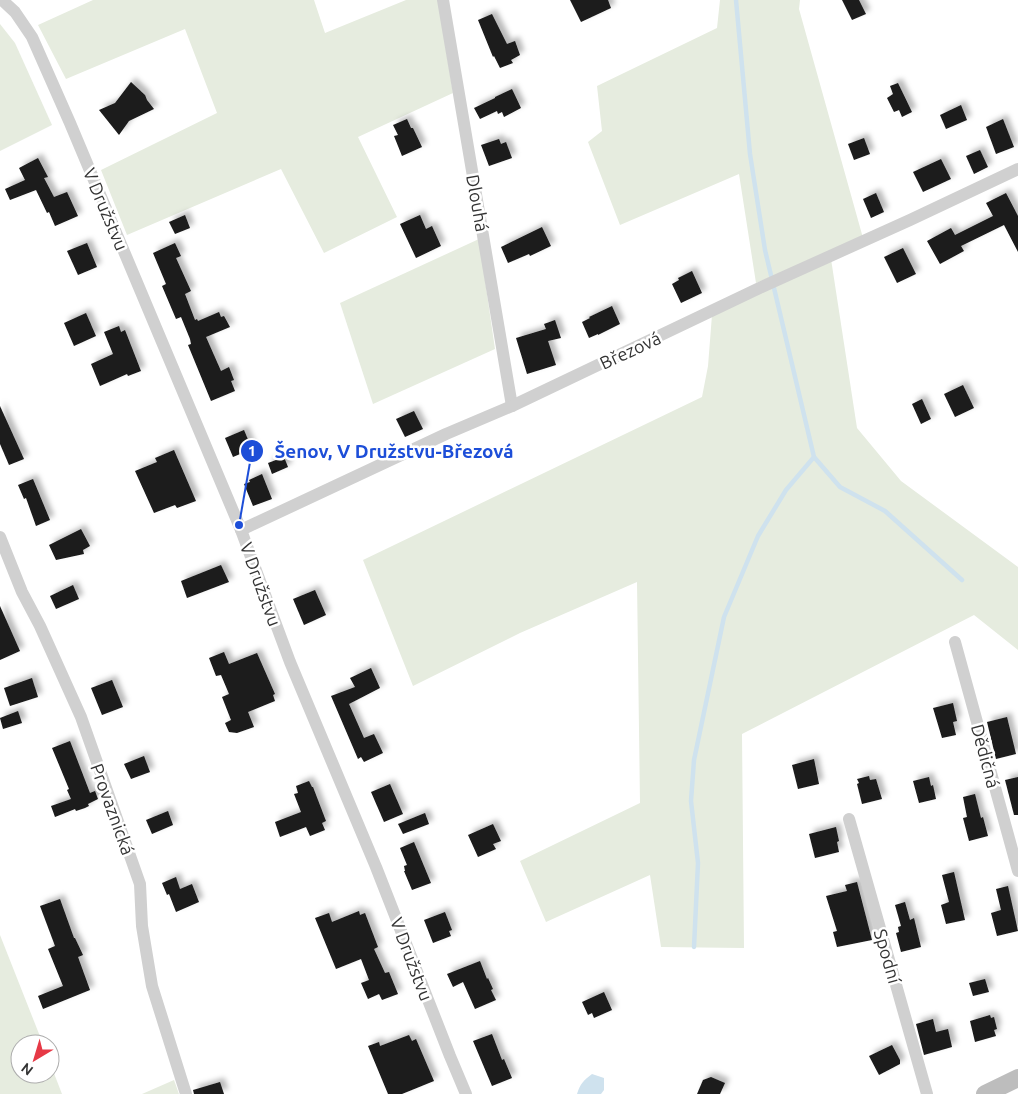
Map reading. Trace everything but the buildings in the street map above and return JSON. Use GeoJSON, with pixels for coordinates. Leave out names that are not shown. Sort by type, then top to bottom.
{"type":"FeatureCollection","features":[{"type":"Feature","properties":{"kind":"main road"},"geometry":{"type":"LineString","coordinates":[[985,1094],[1018,1078]]}},
{"type":"Feature","properties":{"kind":"street","name":"V Družstvu"},"geometry":{"type":"LineString","coordinates":[[2,0],[15,12],[32,37],[70,123],[241,530],[290,662],[376,867],[466,1094]]}},
{"type":"Feature","properties":{"kind":"street","name":"Dlouhá"},"geometry":{"type":"LineString","coordinates":[[443,0],[512,406]]}},
{"type":"Feature","properties":{"kind":"street","name":"Březová"},"geometry":{"type":"LineString","coordinates":[[241,530],[446,434],[512,406],[766,284],[1017,172]]}},
{"type":"Feature","properties":{"kind":"street","name":"Provaznická"},"geometry":{"type":"LineString","coordinates":[[0,537],[22,592],[40,626],[81,717],[140,884],[142,926],[152,986],[186,1094]]}},
{"type":"Feature","properties":{"kind":"street","name":"Dědičná"},"geometry":{"type":"LineString","coordinates":[[955,642],[1018,871]]}},
{"type":"Feature","properties":{"kind":"street","name":"Spodní"},"geometry":{"type":"LineString","coordinates":[[849,818],[927,1094]]}},
{"type":"Feature","properties":{"kind":"shaded area"},"geometry":{"type":"Polygon","coordinates":[[[93,0],[314,0],[325,33],[406,0],[438,0],[453,93],[358,137],[397,217],[324,253],[281,169],[127,235],[101,170],[217,113],[185,29],[66,79],[38,25],[93,0]]]}},
{"type":"Feature","properties":{"kind":"shaded area"},"geometry":{"type":"Polygon","coordinates":[[[720,0],[800,0],[799,9],[863,238],[756,283],[739,174],[620,225],[588,142],[602,131],[597,86],[717,28],[720,0]]]}},
{"type":"Feature","properties":{"kind":"shaded area"},"geometry":{"type":"Polygon","coordinates":[[[0,24],[15,43],[52,125],[0,151],[0,24]]]}},
{"type":"Feature","properties":{"kind":"shaded area"},"geometry":{"type":"Polygon","coordinates":[[[479,239],[495,349],[373,404],[340,303],[479,239]]]}},
{"type":"Feature","properties":{"kind":"shaded area"},"geometry":{"type":"Polygon","coordinates":[[[831,259],[857,428],[901,481],[1018,567],[1018,650],[974,615],[742,734],[744,948],[661,947],[650,875],[546,922],[520,861],[640,803],[637,582],[520,633],[413,686],[363,560],[702,397],[708,366],[712,315],[831,259]]]}},
{"type":"Feature","properties":{"kind":"shaded area"},"geometry":{"type":"Polygon","coordinates":[[[0,935],[39,1034],[10,1034],[10,1084],[58,1084],[62,1094],[0,1094],[0,935]]]}},
{"type":"Feature","properties":{"kind":"shaded area"},"geometry":{"type":"Polygon","coordinates":[[[174,1080],[179,1094],[142,1094],[174,1080]]]}},
{"type":"Feature","properties":{"kind":"water"},"geometry":{"type":"Polygon","coordinates":[[[592,1074],[604,1078],[604,1090],[601,1094],[577,1094],[583,1082],[592,1074]]]}},
{"type":"Feature","properties":{"kind":"waterway"},"geometry":{"type":"LineString","coordinates":[[694,947],[698,863],[691,801],[694,760],[724,617],[758,536],[786,490],[814,457],[765,250],[750,154],[736,0]]}},
{"type":"Feature","properties":{"kind":"waterway"},"geometry":{"type":"LineString","coordinates":[[814,457],[840,487],[885,511],[962,580]]}},
{"type":"Feature","properties":{"kind":"place","name":"Šenov, V Družstvu-Březová"},"geometry":{"type":"Point","coordinates":[239,525]}}]}
